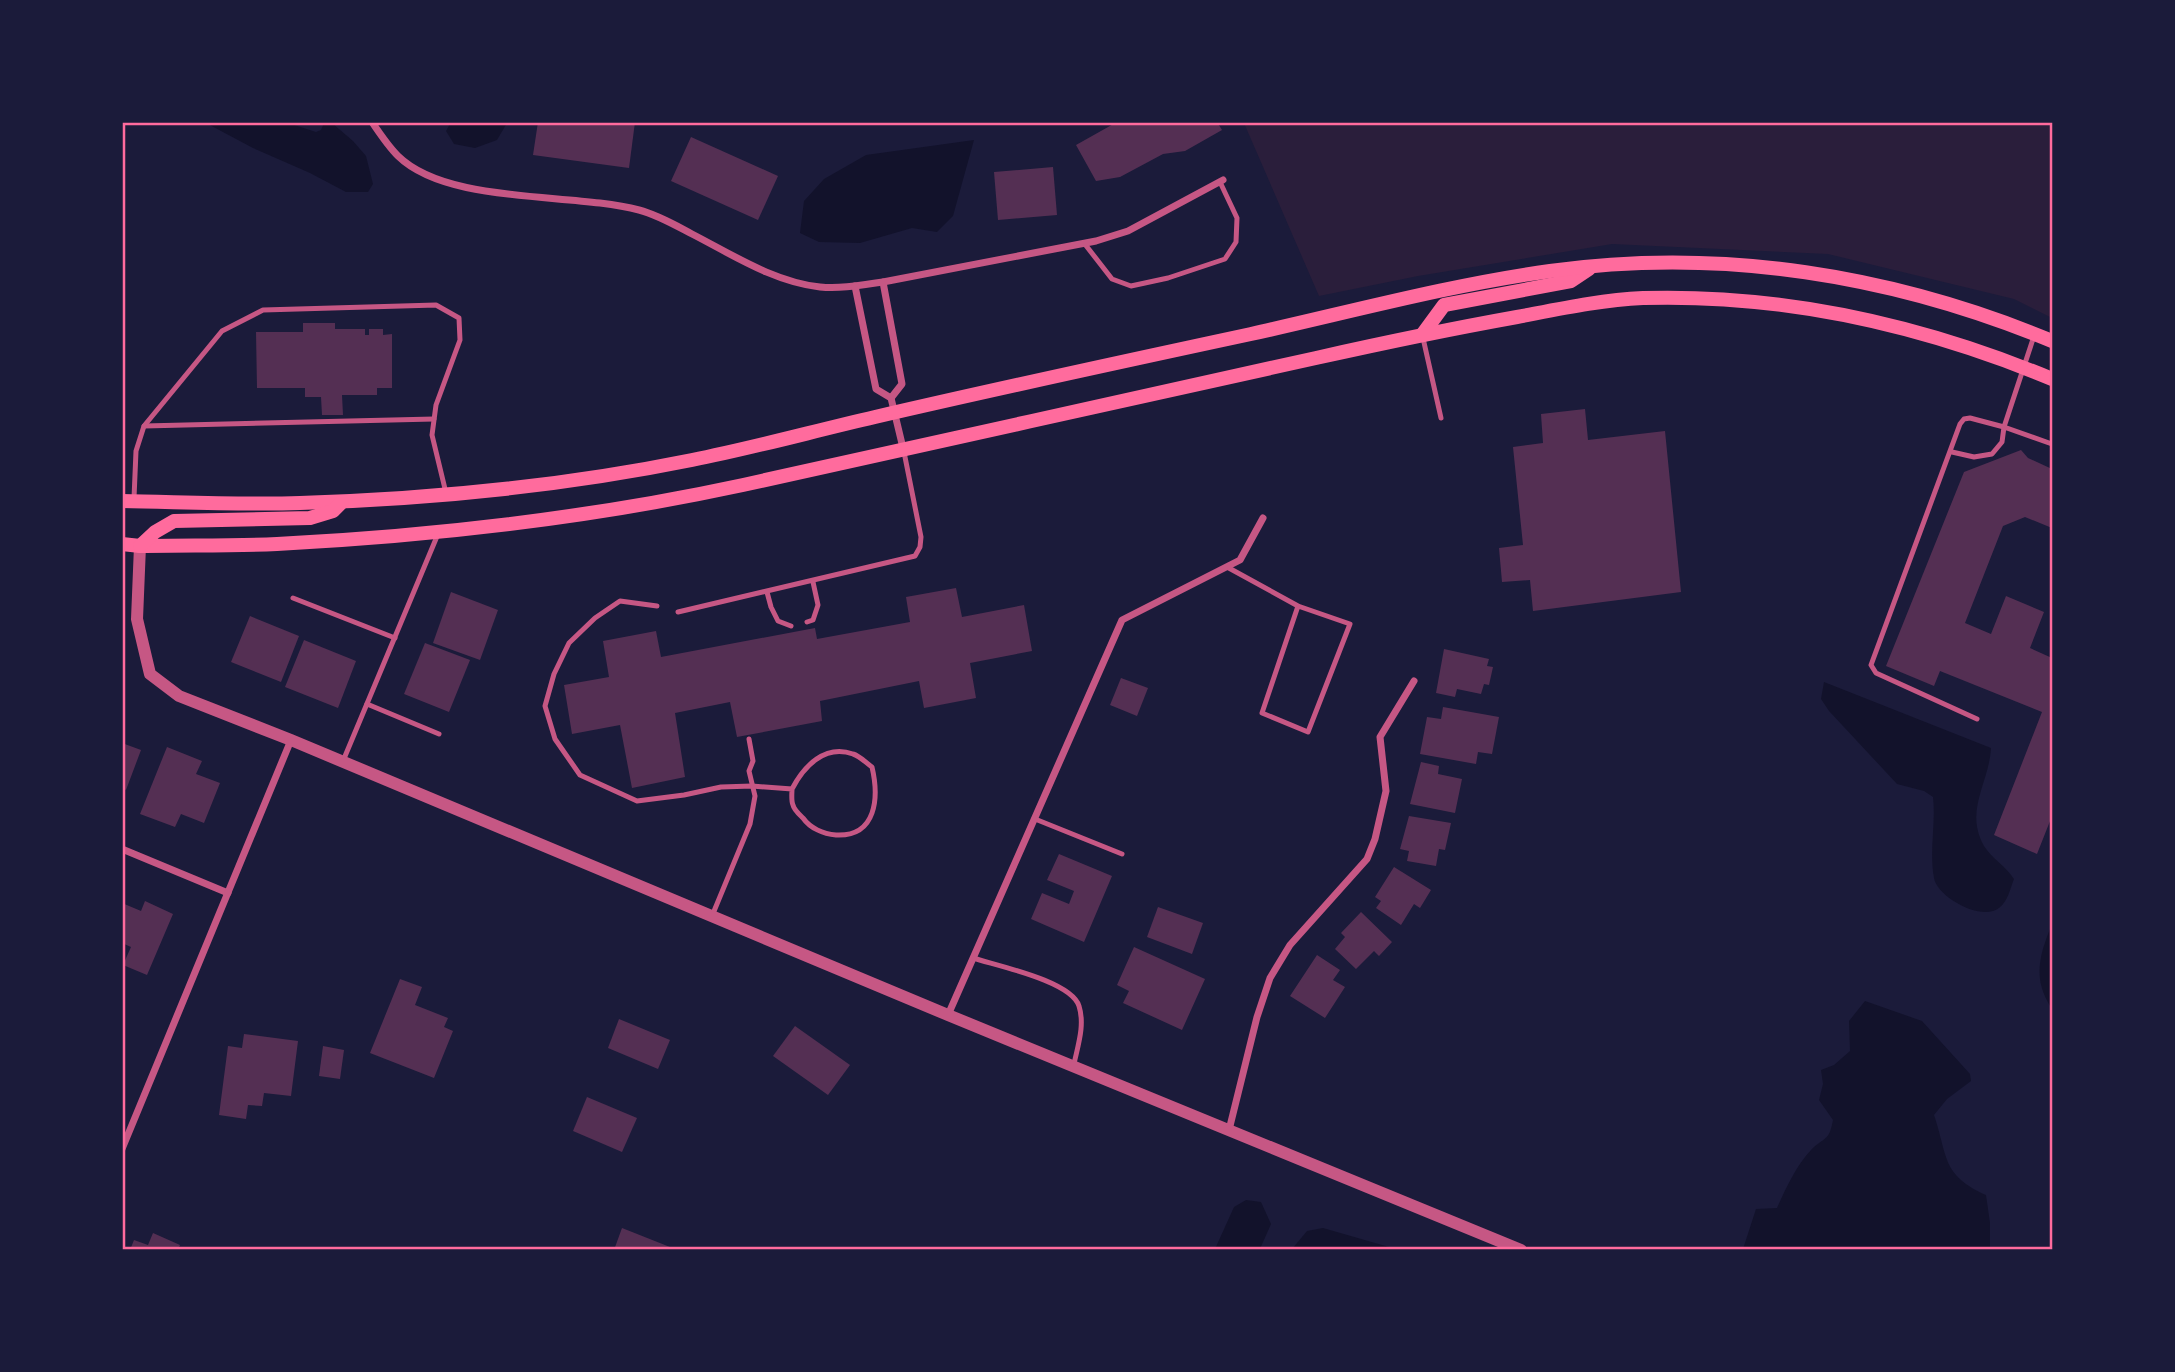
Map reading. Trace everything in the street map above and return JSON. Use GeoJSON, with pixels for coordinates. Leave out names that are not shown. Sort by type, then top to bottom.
{"type":"FeatureCollection","features":[{"type":"Feature","properties":{"kind":"main road"},"geometry":{"type":"LineString","coordinates":[[126,505],[342,502],[446,495],[531,486],[691,460],[892,405],[1509,278],[1595,266],[1698,263],[1804,271],[1907,292],[1970,310],[2053,341]]}},
{"type":"Feature","properties":{"kind":"main road"},"geometry":{"type":"LineString","coordinates":[[1422,335],[1444,305],[1571,281],[1595,266]]}},
{"type":"Feature","properties":{"kind":"main road"},"geometry":{"type":"LineString","coordinates":[[122,544],[274,544],[542,520],[657,502],[1422,335],[1601,301],[1643,298],[1728,300],[1813,309],[1881,321],[1978,349],[2053,379]]}},
{"type":"Feature","properties":{"kind":"main road"},"geometry":{"type":"LineString","coordinates":[[140,546],[155,531],[174,521],[310,518],[333,511],[342,502]]}},
{"type":"Feature","properties":{"kind":"street"},"geometry":{"type":"LineString","coordinates":[[372,122],[398,156],[420,171],[449,183],[478,189],[601,202],[641,210],[788,281],[822,287],[883,282],[1084,243],[1128,231],[1222,181]]}},
{"type":"Feature","properties":{"kind":"street"},"geometry":{"type":"LineString","coordinates":[[883,282],[902,384],[892,405]]}},
{"type":"Feature","properties":{"kind":"street"},"geometry":{"type":"LineString","coordinates":[[855,286],[876,389],[892,405],[903,449]]}},
{"type":"Feature","properties":{"kind":"street"},"geometry":{"type":"LineString","coordinates":[[948,1015],[1122,620],[1240,560],[1264,518]]}},
{"type":"Feature","properties":{"kind":"street"},"geometry":{"type":"LineString","coordinates":[[140,546],[137,619],[150,674],[179,696],[292,740],[948,1015],[1521,1250]]}},
{"type":"Feature","properties":{"kind":"street"},"geometry":{"type":"LineString","coordinates":[[1229,1129],[1257,1017],[1270,978],[1290,945],[1367,859],[1376,839],[1385,791],[1380,737],[1414,681]]}},
{"type":"Feature","properties":{"kind":"street"},"geometry":{"type":"LineString","coordinates":[[122,1149],[292,740]]}},
{"type":"Feature","properties":{"kind":"street"},"geometry":{"type":"LineString","coordinates":[[122,849],[228,893]]}},
{"type":"Feature","properties":{"kind":"lane"},"geometry":{"type":"LineString","coordinates":[[1084,243],[1112,278],[1131,286],[1168,278],[1226,259],[1236,242],[1237,218],[1222,181]]}},
{"type":"Feature","properties":{"kind":"lane"},"geometry":{"type":"LineString","coordinates":[[126,505],[136,451],[144,426],[222,331],[263,310],[436,305],[459,318],[460,340],[436,405],[432,435],[446,495]]}},
{"type":"Feature","properties":{"kind":"lane"},"geometry":{"type":"LineString","coordinates":[[1952,452],[1975,457],[1992,454],[2002,443],[2004,427],[2035,333]]}},
{"type":"Feature","properties":{"kind":"lane"},"geometry":{"type":"LineString","coordinates":[[1422,335],[1441,418]]}},
{"type":"Feature","properties":{"kind":"lane"},"geometry":{"type":"LineString","coordinates":[[1977,719],[1876,674],[1871,665],[1964,419],[1970,418],[2004,427],[2053,444]]}},
{"type":"Feature","properties":{"kind":"lane"},"geometry":{"type":"LineString","coordinates":[[144,426],[434,419]]}},
{"type":"Feature","properties":{"kind":"lane"},"geometry":{"type":"LineString","coordinates":[[678,612],[915,556],[920,548],[921,537],[903,449]]}},
{"type":"Feature","properties":{"kind":"lane"},"geometry":{"type":"LineString","coordinates":[[343,762],[439,531]]}},
{"type":"Feature","properties":{"kind":"lane"},"geometry":{"type":"LineString","coordinates":[[1227,567],[1298,606],[1350,624],[1308,732],[1262,713],[1298,606]]}},
{"type":"Feature","properties":{"kind":"lane"},"geometry":{"type":"LineString","coordinates":[[807,622],[813,620],[818,605],[813,582]]}},
{"type":"Feature","properties":{"kind":"lane"},"geometry":{"type":"LineString","coordinates":[[767,592],[778,621],[791,626]]}},
{"type":"Feature","properties":{"kind":"lane"},"geometry":{"type":"LineString","coordinates":[[293,598],[395,638]]}},
{"type":"Feature","properties":{"kind":"lane"},"geometry":{"type":"LineString","coordinates":[[657,606],[620,601],[595,618],[569,643],[554,674],[545,706],[555,739],[580,775],[636,801],[721,787],[792,789]]}},
{"type":"Feature","properties":{"kind":"lane"},"geometry":{"type":"LineString","coordinates":[[367,705],[439,734]]}},
{"type":"Feature","properties":{"kind":"lane"},"geometry":{"type":"LineString","coordinates":[[712,916],[750,824],[755,796],[749,771],[753,761],[749,739]]}},
{"type":"Feature","properties":{"kind":"lane"},"geometry":{"type":"LineString","coordinates":[[835,752],[854,754],[872,767],[877,787],[873,810],[864,827],[848,835],[828,834],[808,825],[793,806],[792,789],[800,773],[814,759],[835,752]]}},
{"type":"Feature","properties":{"kind":"lane"},"geometry":{"type":"LineString","coordinates":[[1035,819],[1122,854]]}},
{"type":"Feature","properties":{"kind":"lane"},"geometry":{"type":"LineString","coordinates":[[973,958],[1058,985],[1072,996],[1079,1004],[1082,1026],[1074,1066]]}},
{"type":"Feature","properties":{"kind":"shaded area"},"geometry":{"type":"Polygon","coordinates":[[[451,122],[507,123],[497,140],[475,148],[454,144],[446,131],[451,122]]]}},
{"type":"Feature","properties":{"kind":"shaded area"},"geometry":{"type":"Polygon","coordinates":[[[206,123],[288,123],[316,132],[321,130],[324,123],[332,123],[366,156],[373,184],[368,192],[346,192],[206,123]]]}},
{"type":"Feature","properties":{"kind":"shaded area"},"geometry":{"type":"Polygon","coordinates":[[[1244,123],[2052,123],[2052,318],[2014,299],[1828,254],[1612,244],[1418,276],[1319,296],[1244,123]]]}},
{"type":"Feature","properties":{"kind":"shaded area"},"geometry":{"type":"Polygon","coordinates":[[[974,140],[953,216],[937,232],[912,228],[860,243],[819,242],[800,233],[804,201],[824,179],[866,155],[974,140]]]}},
{"type":"Feature","properties":{"kind":"shaded area"},"geometry":{"type":"Polygon","coordinates":[[[1824,682],[1991,748],[1976,821],[1984,846],[2014,879],[2007,898],[1999,908],[1991,912],[1972,910],[1943,893],[1934,878],[1933,797],[1924,791],[1897,784],[1829,711],[1821,699],[1824,682]]]}},
{"type":"Feature","properties":{"kind":"shaded area"},"geometry":{"type":"Polygon","coordinates":[[[2052,924],[2052,1009],[2042,988],[2040,967],[2052,924]]]}},
{"type":"Feature","properties":{"kind":"shaded area"},"geometry":{"type":"Polygon","coordinates":[[[1865,1001],[1922,1021],[1970,1074],[1971,1081],[1947,1099],[1934,1115],[1953,1172],[1971,1188],[1986,1195],[1990,1249],[1743,1249],[1756,1209],[1777,1208],[1801,1163],[1830,1132],[1833,1120],[1819,1100],[1823,1084],[1821,1070],[1834,1065],[1850,1051],[1849,1021],[1865,1001]]]}},
{"type":"Feature","properties":{"kind":"shaded area"},"geometry":{"type":"Polygon","coordinates":[[[1246,1200],[1261,1202],[1271,1224],[1260,1249],[1215,1249],[1234,1207],[1246,1200]]]}},
{"type":"Feature","properties":{"kind":"shaded area"},"geometry":{"type":"Polygon","coordinates":[[[1323,1228],[1396,1249],[1292,1249],[1307,1231],[1323,1228]]]}},
{"type":"Feature","properties":{"kind":"building"},"geometry":{"type":"Polygon","coordinates":[[[538,122],[635,122],[629,168],[533,155],[538,122]]]}},
{"type":"Feature","properties":{"kind":"building"},"geometry":{"type":"Polygon","coordinates":[[[1117,122],[1217,122],[1222,130],[1185,151],[1163,154],[1120,177],[1096,181],[1076,145],[1117,122]]]}},
{"type":"Feature","properties":{"kind":"building"},"geometry":{"type":"Polygon","coordinates":[[[691,137],[778,176],[758,220],[671,181],[691,137]]]}},
{"type":"Feature","properties":{"kind":"building"},"geometry":{"type":"Polygon","coordinates":[[[1053,167],[1057,215],[998,220],[994,172],[1053,167]]]}},
{"type":"Feature","properties":{"kind":"building"},"geometry":{"type":"Polygon","coordinates":[[[303,323],[335,323],[335,329],[365,329],[365,335],[369,335],[369,329],[383,329],[383,335],[392,334],[392,388],[377,388],[377,395],[342,395],[343,415],[322,415],[321,397],[305,397],[305,388],[257,388],[256,332],[303,332],[303,323]]]}},
{"type":"Feature","properties":{"kind":"building"},"geometry":{"type":"Polygon","coordinates":[[[1585,409],[1588,440],[1665,431],[1681,592],[1533,611],[1530,580],[1502,582],[1499,548],[1523,545],[1513,447],[1543,443],[1541,414],[1585,409]]]}},
{"type":"Feature","properties":{"kind":"building"},"geometry":{"type":"Polygon","coordinates":[[[2021,450],[2028,458],[2052,469],[2052,528],[2025,517],[2003,526],[1965,623],[1991,634],[2006,596],[2044,612],[2030,648],[2052,658],[2052,816],[2037,854],[1994,835],[2042,712],[1940,671],[1934,686],[1886,666],[1964,472],[2021,450]]]}},
{"type":"Feature","properties":{"kind":"building"},"geometry":{"type":"Polygon","coordinates":[[[956,588],[962,617],[1024,605],[1032,651],[970,663],[976,698],[924,708],[919,681],[820,701],[822,721],[737,737],[730,702],[675,713],[685,777],[632,788],[620,725],[572,734],[564,685],[609,677],[603,641],[656,631],[661,657],[815,628],[817,639],[910,622],[906,597],[956,588]]]}},
{"type":"Feature","properties":{"kind":"building"},"geometry":{"type":"Polygon","coordinates":[[[451,592],[498,610],[480,660],[433,643],[451,592]]]}},
{"type":"Feature","properties":{"kind":"building"},"geometry":{"type":"Polygon","coordinates":[[[250,616],[299,636],[281,682],[231,662],[250,616]]]}},
{"type":"Feature","properties":{"kind":"building"},"geometry":{"type":"Polygon","coordinates":[[[304,640],[356,661],[338,708],[285,687],[304,640]]]}},
{"type":"Feature","properties":{"kind":"building"},"geometry":{"type":"Polygon","coordinates":[[[425,643],[470,660],[449,712],[404,694],[425,643]]]}},
{"type":"Feature","properties":{"kind":"building"},"geometry":{"type":"Polygon","coordinates":[[[1444,649],[1489,659],[1487,666],[1493,667],[1489,685],[1484,684],[1481,694],[1457,689],[1455,697],[1436,693],[1444,649]]]}},
{"type":"Feature","properties":{"kind":"building"},"geometry":{"type":"Polygon","coordinates":[[[1121,678],[1148,688],[1137,716],[1110,705],[1121,678]]]}},
{"type":"Feature","properties":{"kind":"building"},"geometry":{"type":"Polygon","coordinates":[[[1443,707],[1499,717],[1492,754],[1478,752],[1476,764],[1420,754],[1427,717],[1441,719],[1443,707]]]}},
{"type":"Feature","properties":{"kind":"building"},"geometry":{"type":"Polygon","coordinates":[[[122,743],[141,750],[126,790],[122,788],[122,743]]]}},
{"type":"Feature","properties":{"kind":"building"},"geometry":{"type":"Polygon","coordinates":[[[167,747],[202,761],[196,774],[220,783],[204,823],[181,814],[175,827],[140,814],[167,747]]]}},
{"type":"Feature","properties":{"kind":"building"},"geometry":{"type":"Polygon","coordinates":[[[1421,762],[1439,766],[1438,774],[1462,779],[1455,813],[1410,804],[1421,762]]]}},
{"type":"Feature","properties":{"kind":"building"},"geometry":{"type":"Polygon","coordinates":[[[1409,816],[1451,823],[1445,850],[1439,849],[1436,866],[1407,861],[1409,851],[1400,849],[1409,816]]]}},
{"type":"Feature","properties":{"kind":"building"},"geometry":{"type":"Polygon","coordinates":[[[1059,854],[1112,876],[1084,942],[1031,919],[1042,893],[1069,904],[1074,891],[1047,880],[1059,854]]]}},
{"type":"Feature","properties":{"kind":"building"},"geometry":{"type":"Polygon","coordinates":[[[1394,867],[1431,890],[1420,908],[1414,904],[1401,925],[1376,908],[1381,901],[1375,897],[1394,867]]]}},
{"type":"Feature","properties":{"kind":"building"},"geometry":{"type":"Polygon","coordinates":[[[145,901],[173,914],[147,975],[123,965],[131,947],[122,943],[122,903],[141,911],[145,901]]]}},
{"type":"Feature","properties":{"kind":"building"},"geometry":{"type":"Polygon","coordinates":[[[1158,907],[1203,923],[1192,954],[1147,937],[1158,907]]]}},
{"type":"Feature","properties":{"kind":"building"},"geometry":{"type":"Polygon","coordinates":[[[1361,912],[1392,942],[1379,956],[1374,951],[1356,969],[1335,949],[1345,937],[1341,933],[1361,912]]]}},
{"type":"Feature","properties":{"kind":"building"},"geometry":{"type":"Polygon","coordinates":[[[1134,947],[1205,979],[1182,1030],[1123,1003],[1129,991],[1117,985],[1134,947]]]}},
{"type":"Feature","properties":{"kind":"building"},"geometry":{"type":"Polygon","coordinates":[[[1317,955],[1340,970],[1333,980],[1345,987],[1325,1018],[1290,996],[1317,955]]]}},
{"type":"Feature","properties":{"kind":"building"},"geometry":{"type":"Polygon","coordinates":[[[400,979],[422,987],[415,1005],[448,1018],[444,1027],[453,1031],[434,1078],[370,1053],[400,979]]]}},
{"type":"Feature","properties":{"kind":"building"},"geometry":{"type":"Polygon","coordinates":[[[619,1019],[670,1040],[658,1069],[608,1048],[619,1019]]]}},
{"type":"Feature","properties":{"kind":"building"},"geometry":{"type":"Polygon","coordinates":[[[795,1026],[850,1065],[828,1095],[773,1056],[795,1026]]]}},
{"type":"Feature","properties":{"kind":"building"},"geometry":{"type":"Polygon","coordinates":[[[244,1034],[298,1041],[291,1096],[264,1093],[262,1106],[248,1105],[246,1119],[219,1115],[228,1046],[242,1048],[244,1034]]]}},
{"type":"Feature","properties":{"kind":"building"},"geometry":{"type":"Polygon","coordinates":[[[323,1046],[344,1050],[340,1079],[319,1076],[323,1046]]]}},
{"type":"Feature","properties":{"kind":"building"},"geometry":{"type":"Polygon","coordinates":[[[587,1097],[637,1118],[622,1152],[573,1131],[587,1097]]]}},
{"type":"Feature","properties":{"kind":"building"},"geometry":{"type":"Polygon","coordinates":[[[622,1228],[675,1249],[675,1250],[614,1250],[622,1228]]]}},
{"type":"Feature","properties":{"kind":"building"},"geometry":{"type":"Polygon","coordinates":[[[153,1233],[180,1245],[178,1250],[130,1250],[134,1240],[148,1245],[153,1233]]]}}]}
